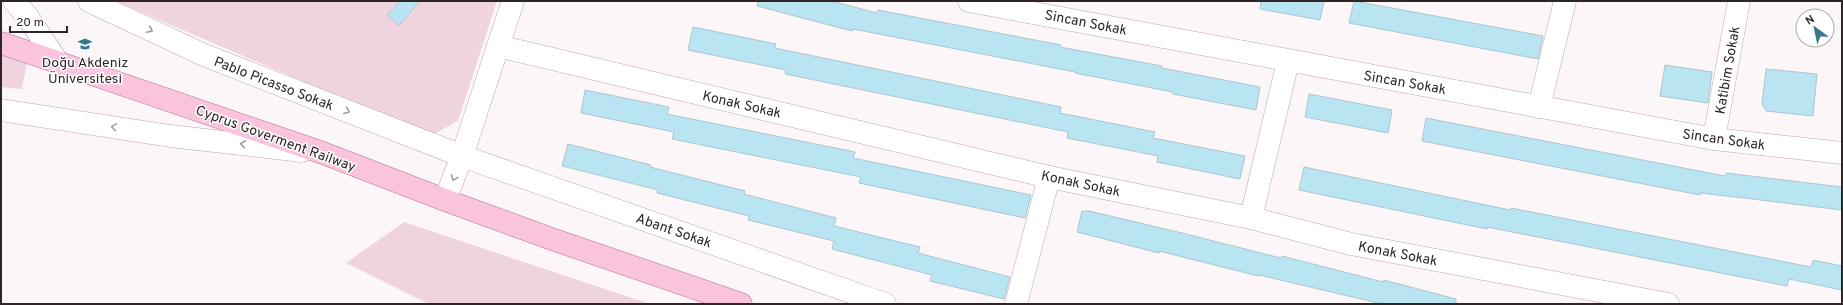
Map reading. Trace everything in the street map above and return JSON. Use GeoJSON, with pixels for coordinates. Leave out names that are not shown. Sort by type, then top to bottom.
{"type":"FeatureCollection","features":[{"type":"Feature","properties":{"kind":"main road","name":"Cyprus Goverment Railway"},"geometry":{"type":"LineString","coordinates":[[1,43],[324,153],[445,200],[549,238],[741,304]]}},
{"type":"Feature","properties":{"kind":"street"},"geometry":{"type":"LineString","coordinates":[[14,1],[27,16],[57,61]]}},
{"type":"Feature","properties":{"kind":"street","name":"Pablo Picasso Sokak"},"geometry":{"type":"LineString","coordinates":[[89,1],[204,55],[462,156]]}},
{"type":"Feature","properties":{"kind":"street"},"geometry":{"type":"LineString","coordinates":[[445,200],[462,156],[513,1]]}},
{"type":"Feature","properties":{"kind":"street","name":"Sincan Sokak"},"geometry":{"type":"LineString","coordinates":[[969,1],[1063,9],[1288,61],[1714,139],[1842,153]]}},
{"type":"Feature","properties":{"kind":"street"},"geometry":{"type":"LineString","coordinates":[[1539,107],[1565,1]]}},
{"type":"Feature","properties":{"kind":"street","name":"Katibim Sokak"},"geometry":{"type":"LineString","coordinates":[[1714,139],[1739,1]]}},
{"type":"Feature","properties":{"kind":"street","name":"Konak Sokak"},"geometry":{"type":"LineString","coordinates":[[498,46],[1049,177],[1251,218],[1351,244],[1668,304]]}},
{"type":"Feature","properties":{"kind":"street"},"geometry":{"type":"LineString","coordinates":[[1251,218],[1288,61]]}},
{"type":"Feature","properties":{"kind":"street"},"geometry":{"type":"LineString","coordinates":[[1,110],[170,136],[324,153]]}},
{"type":"Feature","properties":{"kind":"street","name":"Abant Sokak"},"geometry":{"type":"LineString","coordinates":[[462,156],[885,304]]}},
{"type":"Feature","properties":{"kind":"street"},"geometry":{"type":"LineString","coordinates":[[1016,304],[1049,177]]}},
{"type":"Feature","properties":{"kind":"shaded area"},"geometry":{"type":"Polygon","coordinates":[[[115,1],[497,1],[458,121],[430,136],[115,1]]]}},
{"type":"Feature","properties":{"kind":"shaded area"},"geometry":{"type":"Polygon","coordinates":[[[1,51],[28,57],[22,89],[1,87],[1,51]]]}},
{"type":"Feature","properties":{"kind":"shaded area"},"geometry":{"type":"Polygon","coordinates":[[[404,222],[650,304],[429,304],[346,263],[404,222]]]}},
{"type":"Feature","properties":{"kind":"building"},"geometry":{"type":"Polygon","coordinates":[[[400,1],[420,1],[399,25],[387,15],[400,1]]]}},
{"type":"Feature","properties":{"kind":"building"},"geometry":{"type":"Polygon","coordinates":[[[758,1],[831,1],[877,13],[878,10],[1061,45],[1060,47],[1162,66],[1162,68],[1260,87],[1256,110],[1173,94],[1173,92],[1075,72],[853,29],[852,31],[757,6],[758,1]]]}},
{"type":"Feature","properties":{"kind":"building"},"geometry":{"type":"Polygon","coordinates":[[[1261,1],[1324,1],[1320,20],[1260,9],[1261,1]]]}},
{"type":"Feature","properties":{"kind":"building"},"geometry":{"type":"Polygon","coordinates":[[[1354,1],[1543,36],[1538,59],[1349,23],[1354,1]]]}},
{"type":"Feature","properties":{"kind":"building"},"geometry":{"type":"Polygon","coordinates":[[[693,27],[776,44],[775,48],[1061,107],[1060,113],[1155,132],[1153,138],[1245,156],[1240,179],[1157,162],[1158,156],[1067,138],[1068,132],[785,74],[786,70],[688,50],[693,27]]]}},
{"type":"Feature","properties":{"kind":"building"},"geometry":{"type":"Polygon","coordinates":[[[1665,65],[1712,72],[1708,103],[1660,96],[1665,65]]]}},
{"type":"Feature","properties":{"kind":"building"},"geometry":{"type":"Polygon","coordinates":[[[1766,69],[1817,74],[1813,116],[1766,111],[1762,104],[1766,69]]]}},
{"type":"Feature","properties":{"kind":"building"},"geometry":{"type":"Polygon","coordinates":[[[585,90],[669,107],[667,114],[855,152],[853,158],[1031,195],[1025,218],[859,183],[861,177],[672,139],[674,132],[581,113],[585,90]]]}},
{"type":"Feature","properties":{"kind":"building"},"geometry":{"type":"Polygon","coordinates":[[[1309,94],[1392,110],[1388,133],[1305,117],[1309,94]]]}},
{"type":"Feature","properties":{"kind":"building"},"geometry":{"type":"Polygon","coordinates":[[[1426,118],[1725,176],[1726,173],[1842,187],[1842,210],[1700,193],[1700,195],[1422,141],[1426,118]]]}},
{"type":"Feature","properties":{"kind":"building"},"geometry":{"type":"Polygon","coordinates":[[[568,144],[651,165],[650,167],[745,191],[744,194],[836,218],[834,226],[920,247],[918,253],[1010,277],[1004,299],[930,281],[932,275],[832,249],[834,241],[748,220],[749,216],[657,193],[658,190],[562,166],[568,144]]]}},
{"type":"Feature","properties":{"kind":"building"},"geometry":{"type":"Polygon","coordinates":[[[1304,167],[1510,210],[1511,208],[1811,267],[1813,260],[1842,266],[1842,290],[1789,279],[1787,286],[1487,227],[1487,229],[1299,190],[1304,167]]]}},
{"type":"Feature","properties":{"kind":"building"},"geometry":{"type":"Polygon","coordinates":[[[1082,211],[1089,211],[1281,258],[1282,256],[1383,282],[1384,280],[1456,299],[1456,304],[1382,304],[1258,276],[1159,251],[1159,253],[1077,232],[1082,211]]]}},
{"type":"Feature","properties":{"kind":"place","name":"Doğu Akdeniz Üniversitesi"},"geometry":{"type":"Point","coordinates":[85,44]}}]}
